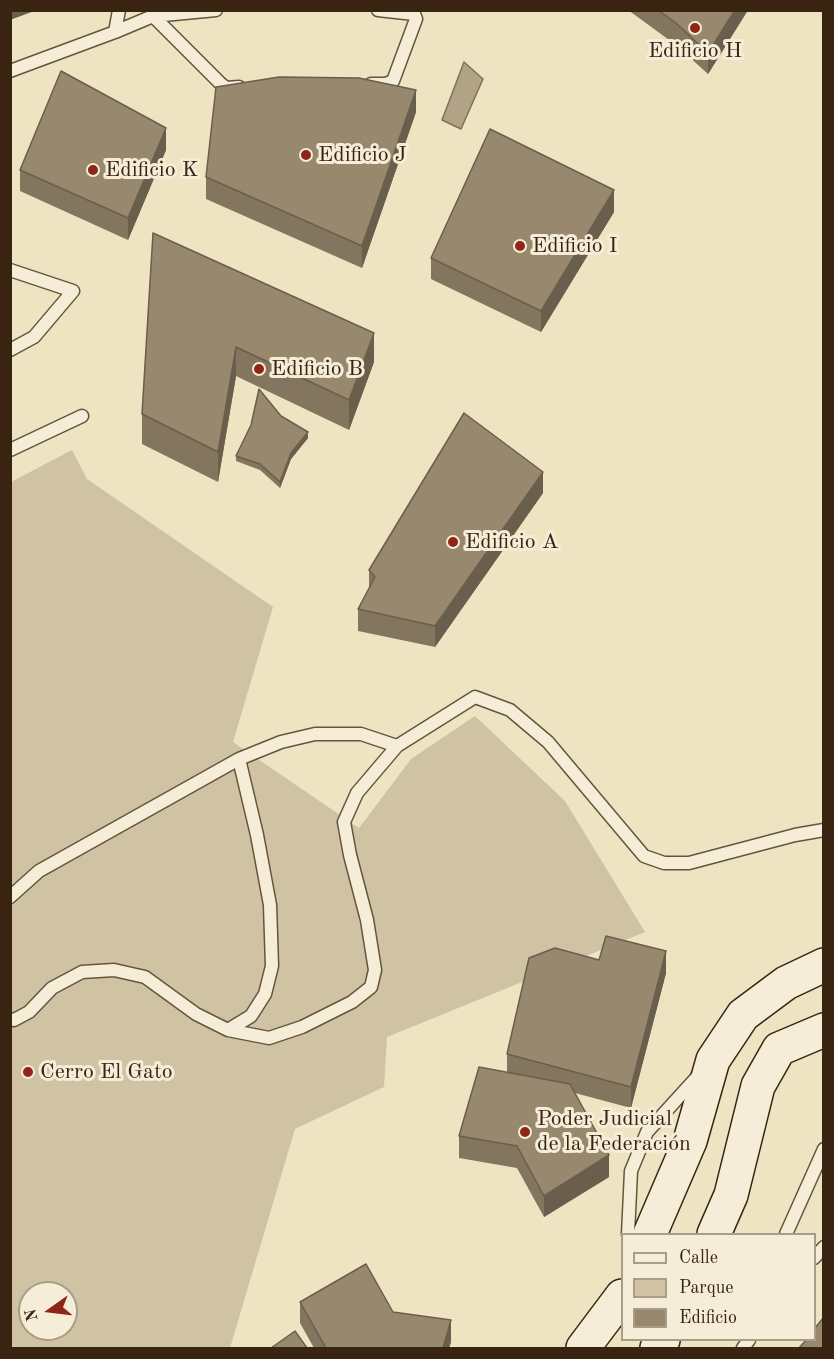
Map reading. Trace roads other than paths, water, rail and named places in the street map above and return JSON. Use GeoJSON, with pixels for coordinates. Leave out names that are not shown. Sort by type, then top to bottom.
{"type":"FeatureCollection","features":[{"type":"Feature","properties":{"kind":"street"},"geometry":{"type":"LineString","coordinates":[[650,1233],[690,1141],[713,1060],[743,1015],[786,983],[824,965]]}},
{"type":"Feature","properties":{"kind":"street"},"geometry":{"type":"LineString","coordinates":[[714,1233],[731,1195],[758,1086],[779,1049],[824,1030]]}},
{"type":"Feature","properties":{"kind":"street"},"geometry":{"type":"LineString","coordinates":[[583,1348],[621,1297]]}},
{"type":"Feature","properties":{"kind":"lane"},"geometry":{"type":"LineString","coordinates":[[115,32],[118,10]]}},
{"type":"Feature","properties":{"kind":"lane"},"geometry":{"type":"LineString","coordinates":[[10,71],[115,32],[153,13],[216,10]]}},
{"type":"Feature","properties":{"kind":"lane"},"geometry":{"type":"LineString","coordinates":[[363,84],[386,84],[393,81],[416,19],[414,14],[378,10]]}},
{"type":"Feature","properties":{"kind":"lane"},"geometry":{"type":"LineString","coordinates":[[153,13],[226,88],[249,87]]}},
{"type":"Feature","properties":{"kind":"lane"},"geometry":{"type":"LineString","coordinates":[[10,270],[73,291],[33,337],[10,350]]}},
{"type":"Feature","properties":{"kind":"lane"},"geometry":{"type":"LineString","coordinates":[[10,450],[82,416]]}},
{"type":"Feature","properties":{"kind":"lane"},"geometry":{"type":"LineString","coordinates":[[10,1019],[14,1020],[29,1012],[52,988],[82,972],[114,970],[144,977],[196,1014],[228,1030],[269,1038],[302,1027],[352,1002],[371,987],[375,970],[368,920],[350,855],[344,822],[357,793],[397,746],[475,697],[510,710],[548,741],[644,856],[664,863],[689,863],[795,835],[824,830]]}},
{"type":"Feature","properties":{"kind":"lane"},"geometry":{"type":"LineString","coordinates":[[10,897],[39,871],[239,759],[281,742],[315,734],[361,734],[397,746]]}},
{"type":"Feature","properties":{"kind":"lane"},"geometry":{"type":"LineString","coordinates":[[228,1030],[250,1016],[265,994],[272,966],[270,905],[257,835],[239,759]]}},
{"type":"Feature","properties":{"kind":"lane"},"geometry":{"type":"LineString","coordinates":[[628,1233],[631,1171],[646,1132],[713,1060]]}},
{"type":"Feature","properties":{"kind":"lane"},"geometry":{"type":"LineString","coordinates":[[786,1233],[824,1149]]}},
{"type":"Feature","properties":{"kind":"place","name":"Edificio H"},"geometry":{"type":"Point","coordinates":[695,28]}},
{"type":"Feature","properties":{"kind":"place","name":"Edificio J"},"geometry":{"type":"Point","coordinates":[306,155]}},
{"type":"Feature","properties":{"kind":"place","name":"Edificio K"},"geometry":{"type":"Point","coordinates":[93,170]}},
{"type":"Feature","properties":{"kind":"place","name":"Edificio I"},"geometry":{"type":"Point","coordinates":[520,246]}},
{"type":"Feature","properties":{"kind":"place","name":"Edificio B"},"geometry":{"type":"Point","coordinates":[259,369]}},
{"type":"Feature","properties":{"kind":"place","name":"Edificio A"},"geometry":{"type":"Point","coordinates":[453,542]}},
{"type":"Feature","properties":{"kind":"place","name":"Cerro El Gato"},"geometry":{"type":"Point","coordinates":[28,1072]}},
{"type":"Feature","properties":{"kind":"place","name":"Poder Judicial de la Federación"},"geometry":{"type":"Point","coordinates":[525,1132]}}]}
